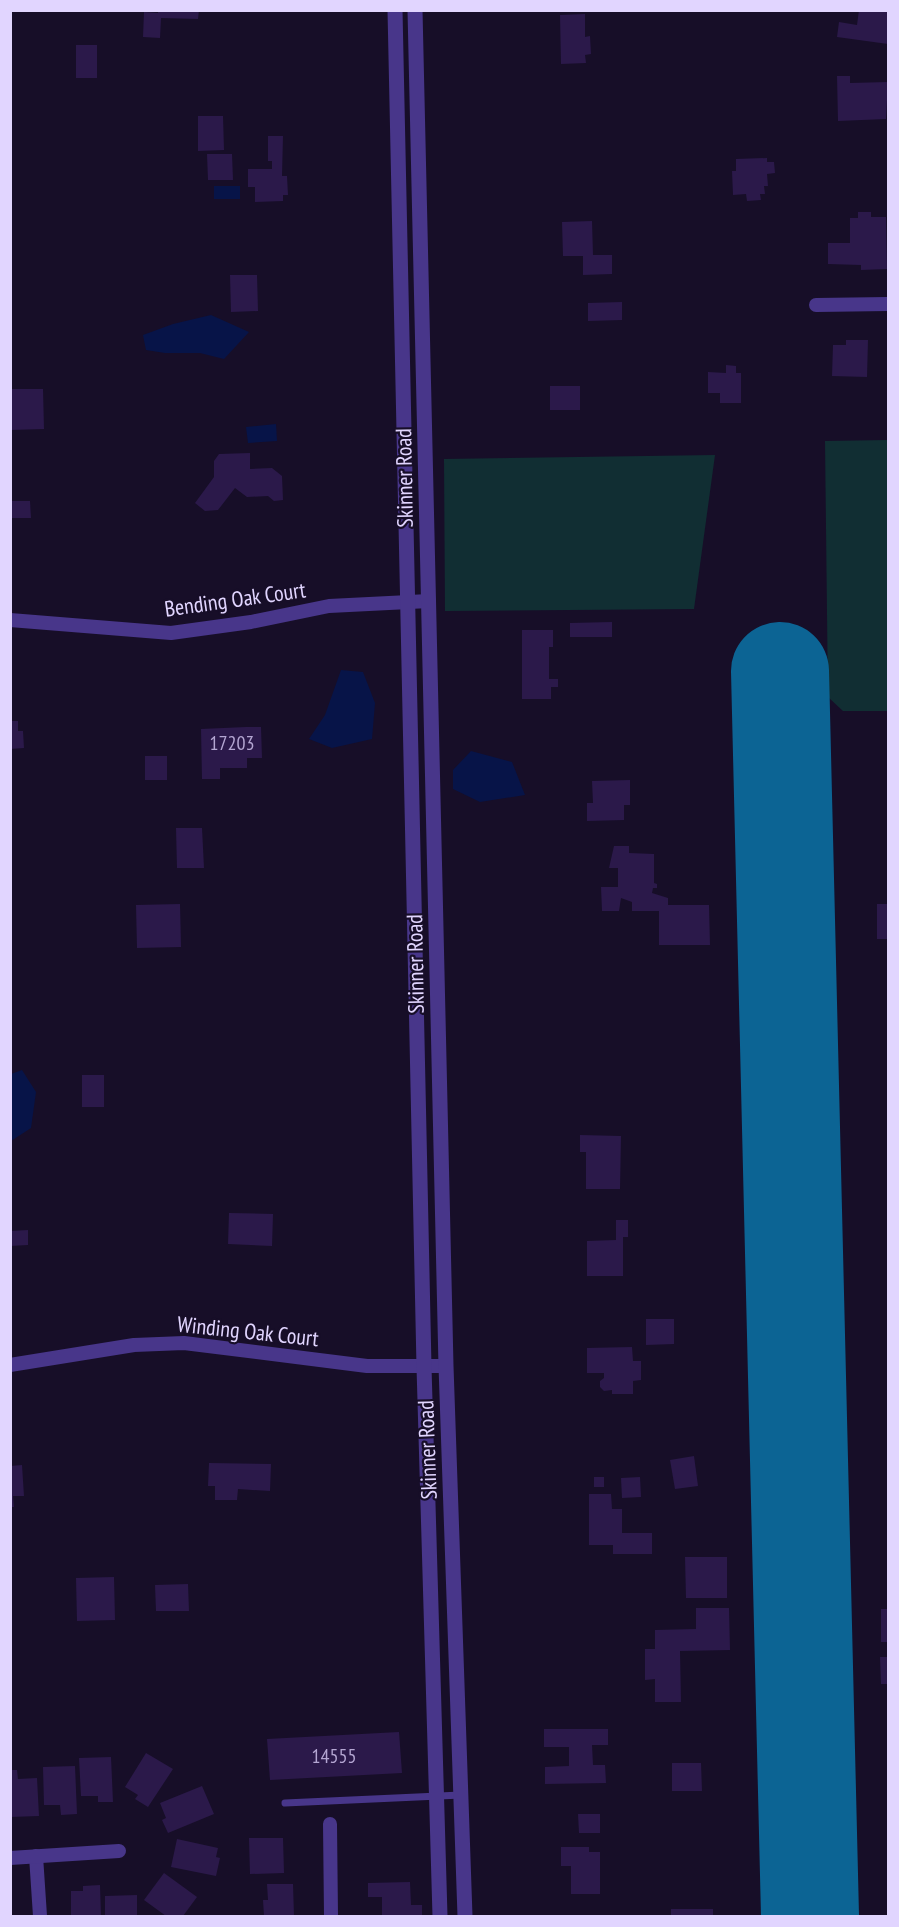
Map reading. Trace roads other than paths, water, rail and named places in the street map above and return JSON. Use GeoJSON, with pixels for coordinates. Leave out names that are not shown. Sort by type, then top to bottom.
{"type":"FeatureCollection","features":[{"type":"Feature","properties":{"kind":"street","name":"Skinner Road"},"geometry":{"type":"LineString","coordinates":[[395,10],[424,1367],[440,1917]]}},
{"type":"Feature","properties":{"kind":"street","name":"Skinner Road"},"geometry":{"type":"LineString","coordinates":[[415,10],[446,1366],[465,1917]]}},
{"type":"Feature","properties":{"kind":"street"},"geometry":{"type":"LineString","coordinates":[[398,149],[418,148]]}},
{"type":"Feature","properties":{"kind":"street"},"geometry":{"type":"LineString","coordinates":[[816,305],[888,304]]}},
{"type":"Feature","properties":{"kind":"street","name":"Bending Oak Court"},"geometry":{"type":"LineString","coordinates":[[10,620],[171,633],[251,622],[329,606],[429,601]]}},
{"type":"Feature","properties":{"kind":"street","name":"Winding Oak Court"},"geometry":{"type":"LineString","coordinates":[[10,1365],[134,1345],[184,1343],[368,1366],[446,1366]]}},
{"type":"Feature","properties":{"kind":"street"},"geometry":{"type":"LineString","coordinates":[[330,1824],[331,1917]]}},
{"type":"Feature","properties":{"kind":"street"},"geometry":{"type":"LineString","coordinates":[[10,1858],[119,1851]]}},
{"type":"Feature","properties":{"kind":"street"},"geometry":{"type":"LineString","coordinates":[[36,1856],[40,1917]]}},
{"type":"Feature","properties":{"kind":"lane"},"geometry":{"type":"LineString","coordinates":[[285,1803],[461,1795]]}}]}
